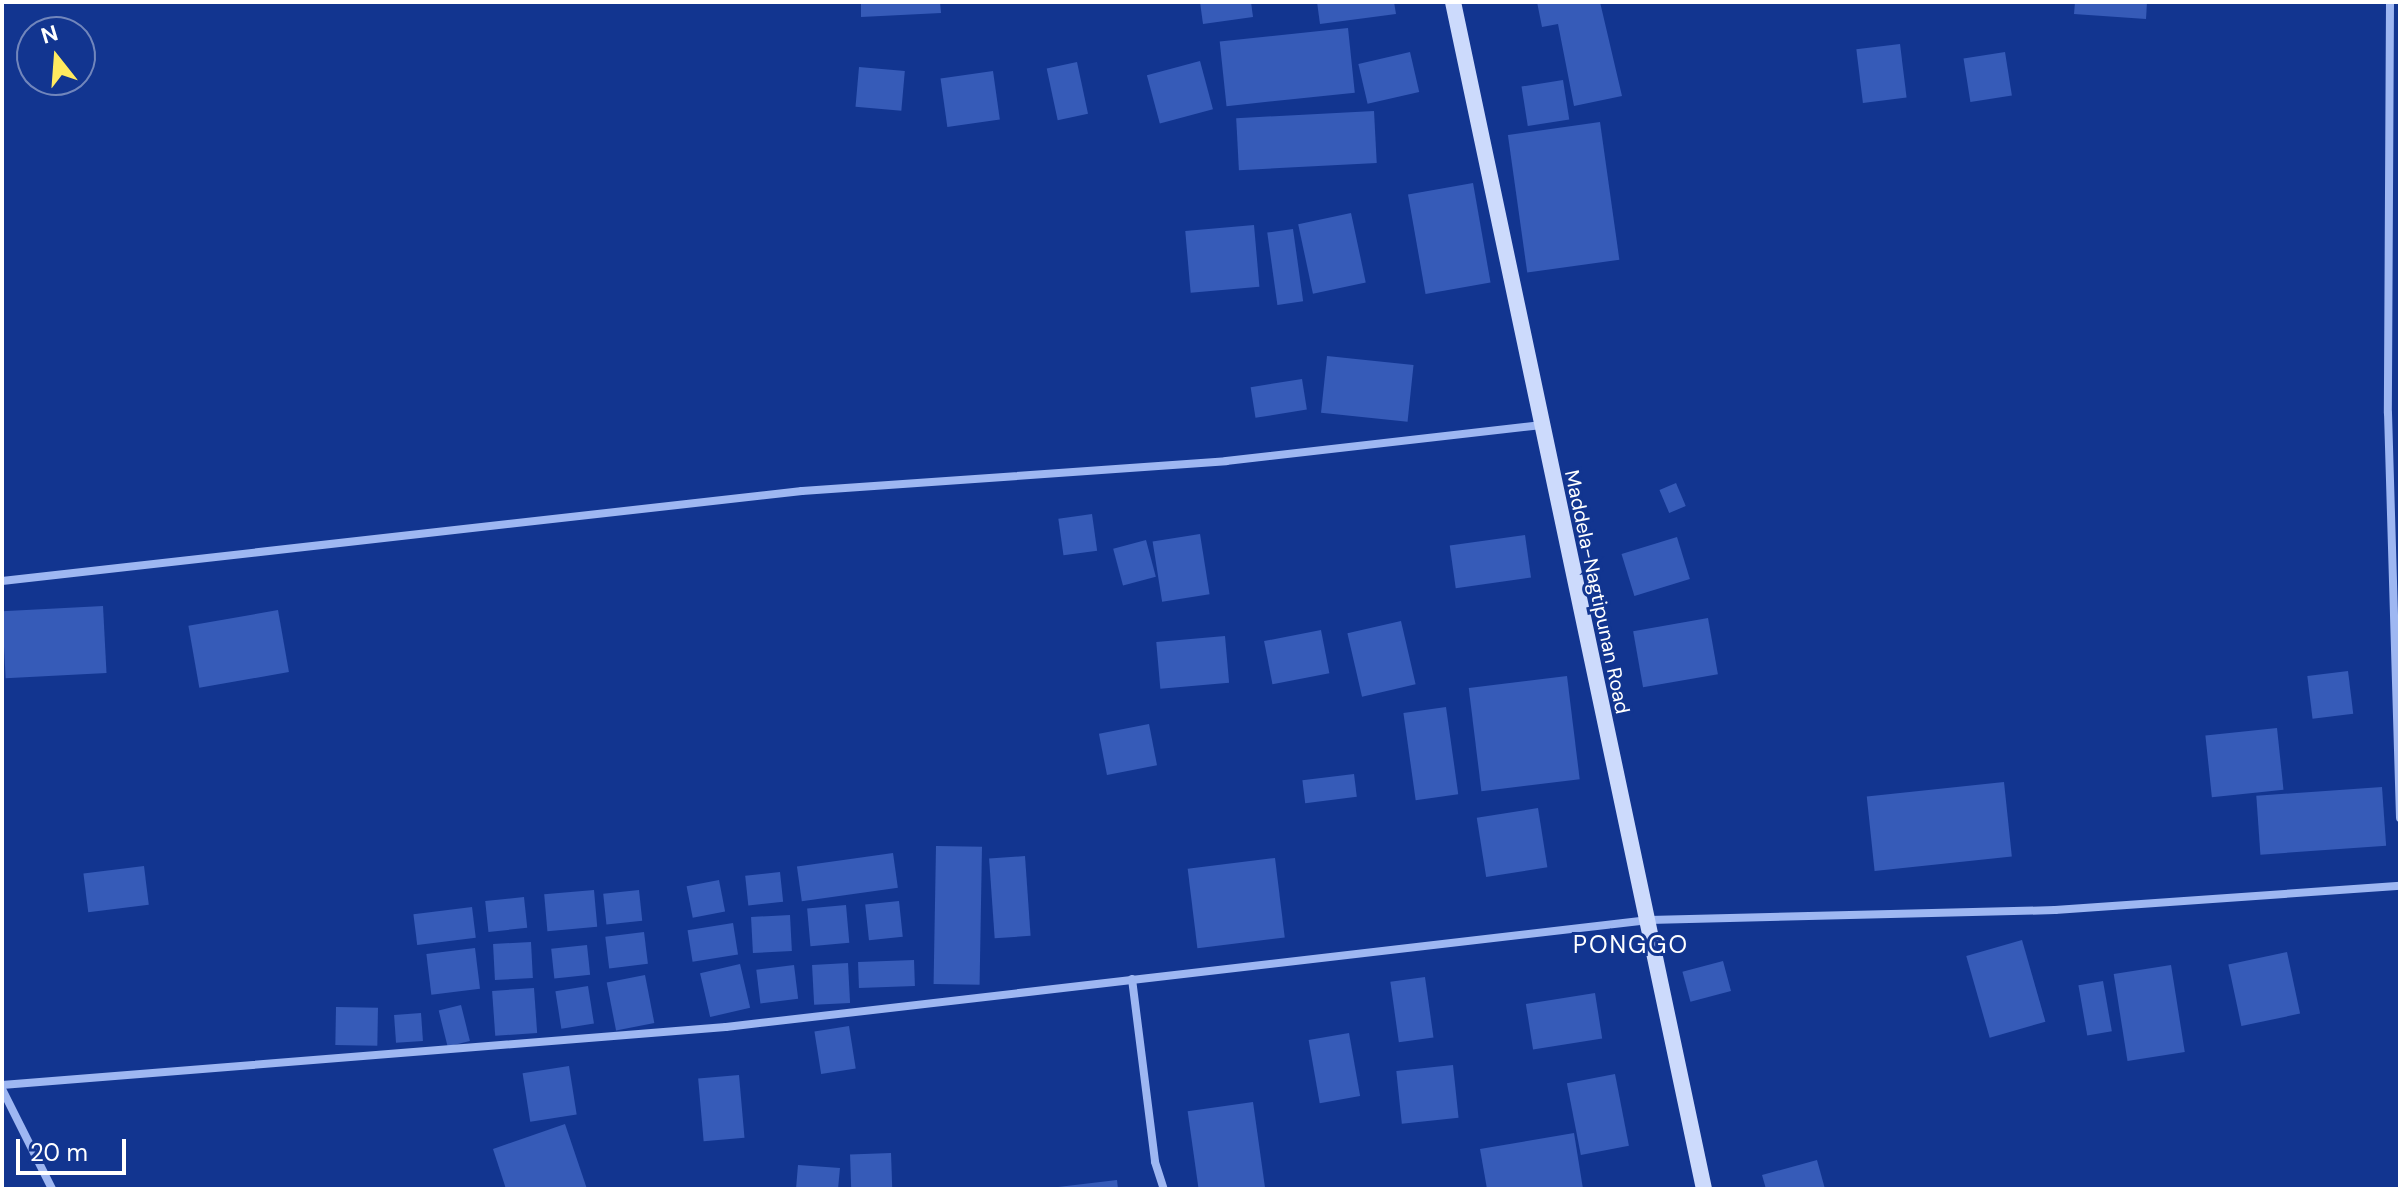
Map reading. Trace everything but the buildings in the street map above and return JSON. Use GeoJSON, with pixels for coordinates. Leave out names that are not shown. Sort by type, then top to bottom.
{"type":"FeatureCollection","features":[{"type":"Feature","properties":{"kind":"main road","name":"Maddela-Nagtipunan Road"},"geometry":{"type":"LineString","coordinates":[[1453,2],[1704,1189]]}},
{"type":"Feature","properties":{"kind":"street"},"geometry":{"type":"LineString","coordinates":[[2390,2],[2388,413],[2400,818]]}},
{"type":"Feature","properties":{"kind":"street"},"geometry":{"type":"LineString","coordinates":[[2,581],[802,491],[1226,461],[1542,425]]}},
{"type":"Feature","properties":{"kind":"street"},"geometry":{"type":"LineString","coordinates":[[52,1189],[2,1087],[726,1027],[1649,920],[2055,910],[2400,886]]}},
{"type":"Feature","properties":{"kind":"street"},"geometry":{"type":"LineString","coordinates":[[1132,979],[1155,1162],[1164,1189]]}},
{"type":"Feature","properties":{"kind":"district","name":"PONGGO"},"geometry":{"type":"Point","coordinates":[1631,945]}}]}
